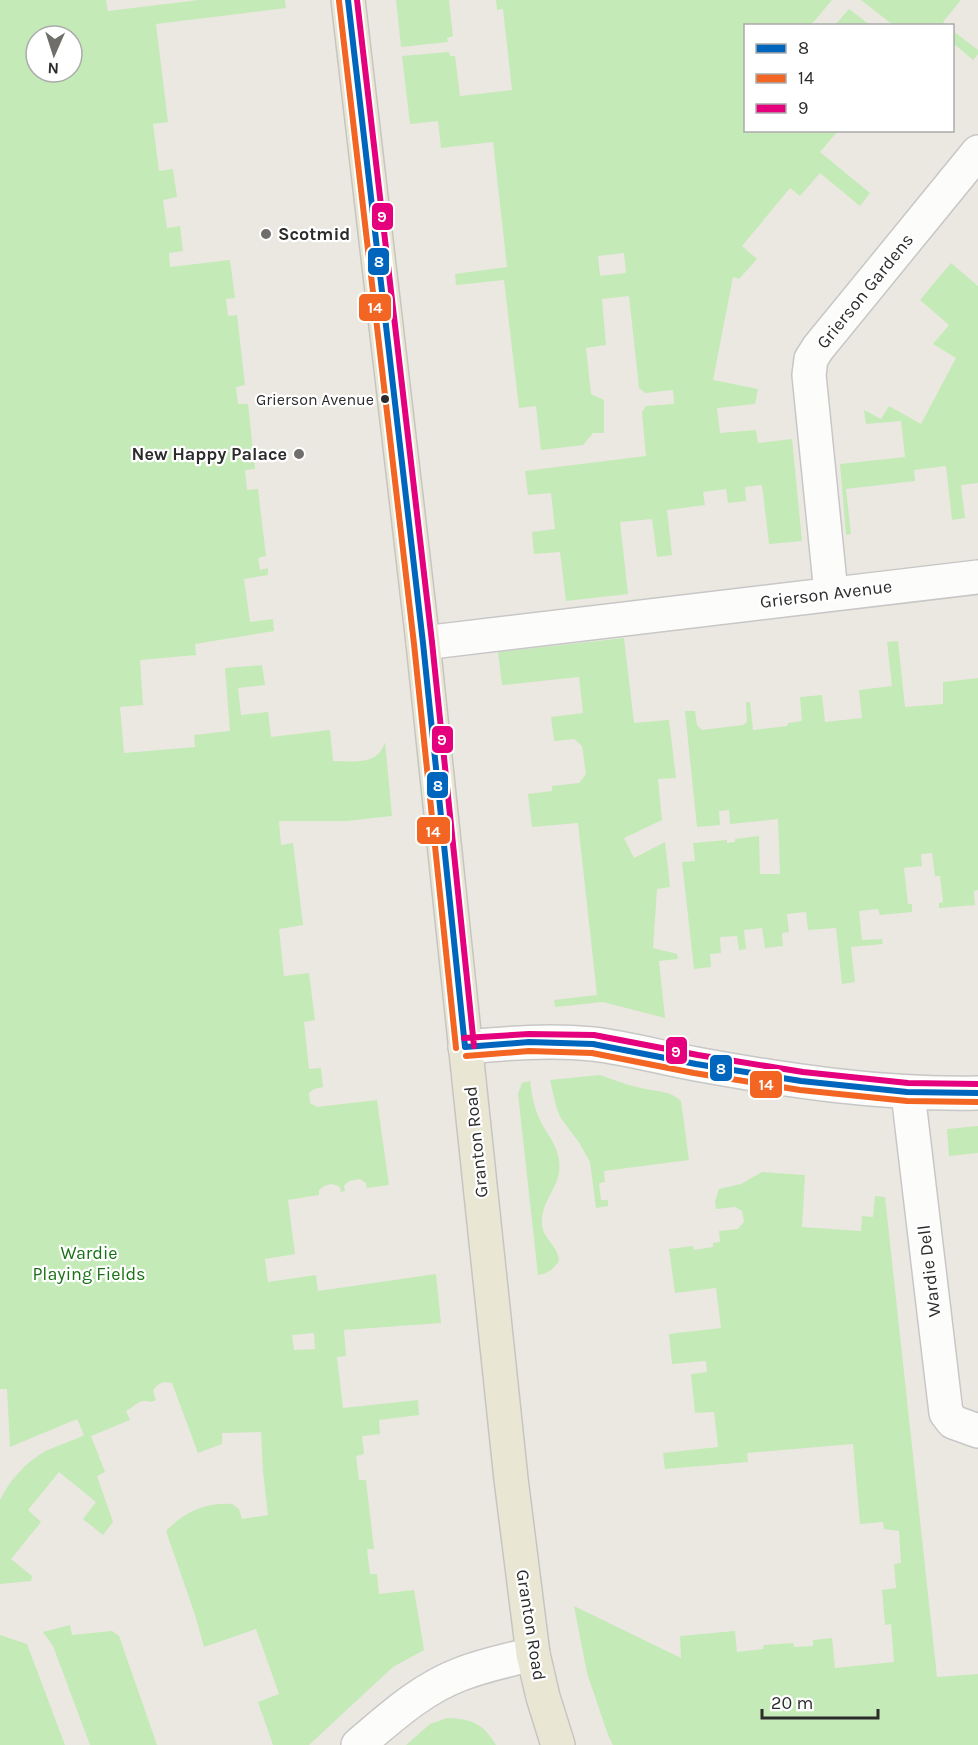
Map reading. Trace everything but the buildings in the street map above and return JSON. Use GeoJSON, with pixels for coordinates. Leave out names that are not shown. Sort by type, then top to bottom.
{"type":"FeatureCollection","features":[{"type":"Feature","properties":{"kind":"main road","name":"Granton Road"},"geometry":{"type":"LineString","coordinates":[[348,0],[423,643],[510,1468],[533,1654],[545,1706],[558,1745]]}},
{"type":"Feature","properties":{"kind":"street","name":"Grierson Gardens"},"geometry":{"type":"LineString","coordinates":[[831,593],[809,375],[811,359],[978,152]]}},
{"type":"Feature","properties":{"kind":"street","name":"Grierson Avenue"},"geometry":{"type":"LineString","coordinates":[[423,643],[978,576]]}},
{"type":"Feature","properties":{"kind":"street"},"geometry":{"type":"LineString","coordinates":[[465,1047],[531,1042],[594,1044],[733,1071],[843,1087],[908,1093],[978,1093]]}},
{"type":"Feature","properties":{"kind":"street","name":"Wardie Dell"},"geometry":{"type":"LineString","coordinates":[[908,1093],[946,1413],[953,1422],[978,1431]]}},
{"type":"Feature","properties":{"kind":"street"},"geometry":{"type":"LineString","coordinates":[[358,1745],[412,1701],[432,1688],[460,1674],[533,1654]]}},
{"type":"Feature","properties":{"kind":"green space","name":"Wardie Playing Fields"},"geometry":{"type":"Polygon","coordinates":[[[0,0],[106,0],[108,11],[199,0],[285,0],[286,8],[156,24],[168,122],[153,124],[159,171],[173,169],[177,197],[163,200],[167,228],[180,226],[183,251],[169,253],[170,267],[230,260],[235,298],[226,299],[228,316],[237,315],[245,385],[236,387],[238,404],[248,404],[255,469],[245,470],[247,490],[258,489],[266,556],[258,558],[260,570],[268,568],[268,575],[244,579],[250,622],[273,619],[274,631],[195,644],[196,655],[140,660],[143,705],[120,707],[124,753],[195,747],[194,735],[230,731],[225,668],[262,665],[265,685],[238,688],[241,715],[268,712],[271,737],[330,730],[333,761],[371,759],[382,750],[385,742],[392,816],[346,821],[279,821],[281,845],[293,843],[303,925],[279,929],[284,976],[309,973],[315,1020],[304,1022],[309,1069],[321,1068],[323,1087],[309,1093],[310,1103],[317,1107],[377,1100],[389,1185],[367,1188],[366,1183],[360,1179],[349,1181],[344,1186],[345,1191],[341,1192],[340,1187],[329,1184],[319,1190],[319,1195],[288,1200],[295,1254],[265,1259],[268,1282],[316,1275],[318,1291],[436,1274],[441,1323],[344,1330],[346,1356],[337,1357],[343,1408],[418,1400],[419,1415],[379,1420],[380,1434],[362,1436],[364,1454],[356,1456],[359,1480],[366,1480],[374,1549],[367,1549],[370,1574],[377,1574],[379,1594],[414,1590],[424,1650],[393,1667],[309,1745],[273,1745],[258,1702],[279,1694],[256,1629],[204,1647],[166,1531],[180,1518],[213,1505],[232,1504],[239,1509],[242,1519],[268,1515],[261,1432],[222,1433],[222,1444],[198,1453],[172,1383],[169,1382],[161,1383],[155,1388],[153,1391],[156,1400],[140,1402],[126,1411],[130,1420],[91,1436],[105,1472],[97,1476],[113,1522],[103,1535],[83,1519],[96,1502],[59,1472],[28,1510],[41,1522],[11,1559],[32,1576],[31,1581],[0,1584],[0,1500],[8,1486],[37,1456],[84,1435],[77,1419],[10,1447],[7,1389],[0,1389],[0,0]],[[314,1333],[292,1335],[294,1350],[315,1349],[314,1333]]]}},
{"type":"Feature","properties":{"kind":"green space"},"geometry":{"type":"Polygon","coordinates":[[[396,0],[449,0],[453,36],[447,38],[448,42],[401,47],[396,0]]]}},
{"type":"Feature","properties":{"kind":"green space"},"geometry":{"type":"Polygon","coordinates":[[[496,0],[832,0],[812,24],[744,24],[744,132],[837,132],[820,152],[870,193],[860,206],[820,173],[800,196],[790,188],[742,246],[757,259],[739,279],[733,277],[713,380],[758,389],[755,404],[717,408],[720,433],[756,430],[758,443],[792,439],[802,541],[769,544],[762,485],[745,487],[746,501],[728,503],[726,489],[703,492],[705,505],[667,510],[672,555],[657,557],[652,519],[620,522],[628,594],[566,601],[560,552],[534,554],[532,532],[555,529],[551,493],[528,495],[525,471],[646,456],[642,412],[646,406],[674,404],[673,390],[645,393],[639,388],[629,296],[602,299],[606,345],[586,348],[591,394],[604,400],[604,433],[593,433],[583,445],[541,450],[536,406],[519,408],[504,280],[456,285],[455,274],[507,267],[493,142],[441,148],[438,121],[410,124],[402,56],[449,52],[450,56],[455,56],[460,96],[512,90],[503,9],[497,10],[496,0]],[[624,253],[598,256],[600,276],[626,273],[624,253]]]}},
{"type":"Feature","properties":{"kind":"green space"},"geometry":{"type":"Polygon","coordinates":[[[861,0],[961,0],[943,22],[946,24],[892,24],[861,0]]]}},
{"type":"Feature","properties":{"kind":"green space"},"geometry":{"type":"Polygon","coordinates":[[[849,9],[869,24],[836,24],[849,9]]]}},
{"type":"Feature","properties":{"kind":"green space"},"geometry":{"type":"Polygon","coordinates":[[[954,32],[978,50],[973,60],[954,44],[954,32]]]}},
{"type":"Feature","properties":{"kind":"green space"},"geometry":{"type":"Polygon","coordinates":[[[951,263],[978,286],[978,483],[961,485],[965,518],[952,520],[946,466],[914,470],[915,481],[846,489],[851,534],[846,535],[840,464],[905,457],[901,421],[866,424],[864,410],[881,419],[889,406],[921,424],[956,358],[933,344],[949,325],[920,300],[951,263]]]}},
{"type":"Feature","properties":{"kind":"green space"},"geometry":{"type":"Polygon","coordinates":[[[624,638],[634,723],[669,720],[676,778],[658,779],[662,820],[624,838],[634,858],[665,842],[670,887],[657,889],[653,948],[677,954],[678,959],[659,961],[665,1018],[603,1002],[555,1007],[554,1000],[597,995],[578,823],[532,827],[528,794],[552,791],[552,786],[579,783],[586,774],[582,746],[574,739],[554,741],[551,717],[583,713],[579,677],[502,685],[498,652],[624,638]]]}},
{"type":"Feature","properties":{"kind":"green space"},"geometry":{"type":"Polygon","coordinates":[[[898,641],[905,707],[943,704],[943,682],[978,678],[978,890],[974,891],[975,905],[939,908],[939,903],[943,902],[940,876],[935,876],[932,853],[921,854],[922,866],[904,868],[908,904],[912,904],[912,912],[880,915],[878,909],[859,911],[862,940],[882,939],[883,944],[851,947],[855,982],[842,984],[836,928],[808,930],[806,912],[787,914],[789,932],[782,933],[783,946],[765,948],[762,928],[744,930],[746,949],[739,950],[737,936],[720,937],[721,953],[710,954],[711,967],[694,969],[682,862],[695,861],[693,843],[727,840],[727,843],[735,842],[735,839],[759,836],[760,874],[780,874],[778,819],[730,824],[729,810],[719,811],[720,825],[697,827],[685,711],[695,711],[697,725],[702,730],[743,725],[747,722],[746,702],[750,702],[753,730],[787,726],[788,723],[802,721],[800,697],[822,695],[825,722],[862,718],[859,690],[892,686],[887,642],[898,641]]]}},
{"type":"Feature","properties":{"kind":"green space"},"geometry":{"type":"Polygon","coordinates":[[[600,1075],[677,1097],[681,1101],[689,1160],[604,1171],[605,1182],[599,1183],[601,1200],[608,1200],[608,1206],[596,1208],[590,1162],[560,1117],[550,1080],[600,1075]]]}},
{"type":"Feature","properties":{"kind":"green space"},"geometry":{"type":"Polygon","coordinates":[[[530,1081],[537,1112],[555,1146],[559,1165],[557,1182],[546,1203],[542,1226],[556,1250],[559,1261],[550,1271],[538,1275],[518,1094],[522,1083],[530,1081]]]}},
{"type":"Feature","properties":{"kind":"green space"},"geometry":{"type":"Polygon","coordinates":[[[978,1126],[978,1153],[949,1156],[947,1129],[978,1126]]]}},
{"type":"Feature","properties":{"kind":"green space"},"geometry":{"type":"Polygon","coordinates":[[[762,1172],[805,1175],[802,1227],[861,1231],[862,1216],[873,1217],[875,1196],[885,1197],[937,1677],[978,1674],[978,1745],[613,1745],[608,1735],[587,1673],[574,1606],[681,1658],[680,1636],[735,1631],[737,1652],[763,1649],[764,1645],[793,1643],[794,1647],[813,1646],[813,1640],[832,1638],[835,1668],[894,1662],[891,1624],[885,1625],[882,1590],[896,1588],[894,1564],[901,1563],[899,1531],[884,1529],[883,1522],[860,1524],[853,1444],[747,1453],[748,1462],[665,1469],[663,1453],[718,1447],[714,1412],[695,1413],[691,1374],[707,1372],[706,1361],[672,1364],[669,1334],[721,1328],[716,1288],[675,1293],[669,1249],[693,1246],[694,1250],[713,1247],[713,1243],[720,1242],[719,1231],[738,1229],[744,1222],[742,1211],[735,1207],[716,1209],[715,1202],[719,1189],[741,1184],[762,1172]]]}},
{"type":"Feature","properties":{"kind":"green space"},"geometry":{"type":"Polygon","coordinates":[[[70,1625],[72,1635],[112,1631],[119,1636],[157,1745],[90,1745],[53,1646],[43,1632],[70,1625]]]}},
{"type":"Feature","properties":{"kind":"green space"},"geometry":{"type":"Polygon","coordinates":[[[0,1635],[27,1644],[65,1745],[0,1745],[0,1635]]]}},
{"type":"Feature","properties":{"kind":"green space"},"geometry":{"type":"Polygon","coordinates":[[[447,1718],[476,1724],[496,1745],[406,1745],[430,1724],[447,1718]]]}},
{"type":"Feature","properties":{"kind":"transit line","name":"8"},"geometry":{"type":"LineString","coordinates":[[348,0],[423,643],[465,1047]]}},
{"type":"Feature","properties":{"kind":"transit line","name":"9"},"geometry":{"type":"LineString","coordinates":[[357,0],[432,642],[474,1046]]}},
{"type":"Feature","properties":{"kind":"transit line","name":"14"},"geometry":{"type":"LineString","coordinates":[[339,1],[414,644],[456,1048]]}},
{"type":"Feature","properties":{"kind":"transit line","name":"9"},"geometry":{"type":"LineString","coordinates":[[464,1038],[529,1034],[594,1035],[803,1072],[908,1083],[978,1084]]}},
{"type":"Feature","properties":{"kind":"transit line","name":"8"},"geometry":{"type":"LineString","coordinates":[[465,1047],[529,1042],[593,1044],[801,1081],[907,1092],[978,1093]]}},
{"type":"Feature","properties":{"kind":"transit line","name":"14"},"geometry":{"type":"LineString","coordinates":[[466,1056],[529,1051],[592,1053],[694,1073],[800,1090],[907,1101],[978,1102]]}},
{"type":"Feature","properties":{"kind":"place","name":"Scotmid"},"geometry":{"type":"Point","coordinates":[266,234]}},
{"type":"Feature","properties":{"kind":"place","name":"Grierson Avenue"},"geometry":{"type":"Point","coordinates":[385,399]}},
{"type":"Feature","properties":{"kind":"place","name":"New Happy Palace"},"geometry":{"type":"Point","coordinates":[299,454]}}]}
